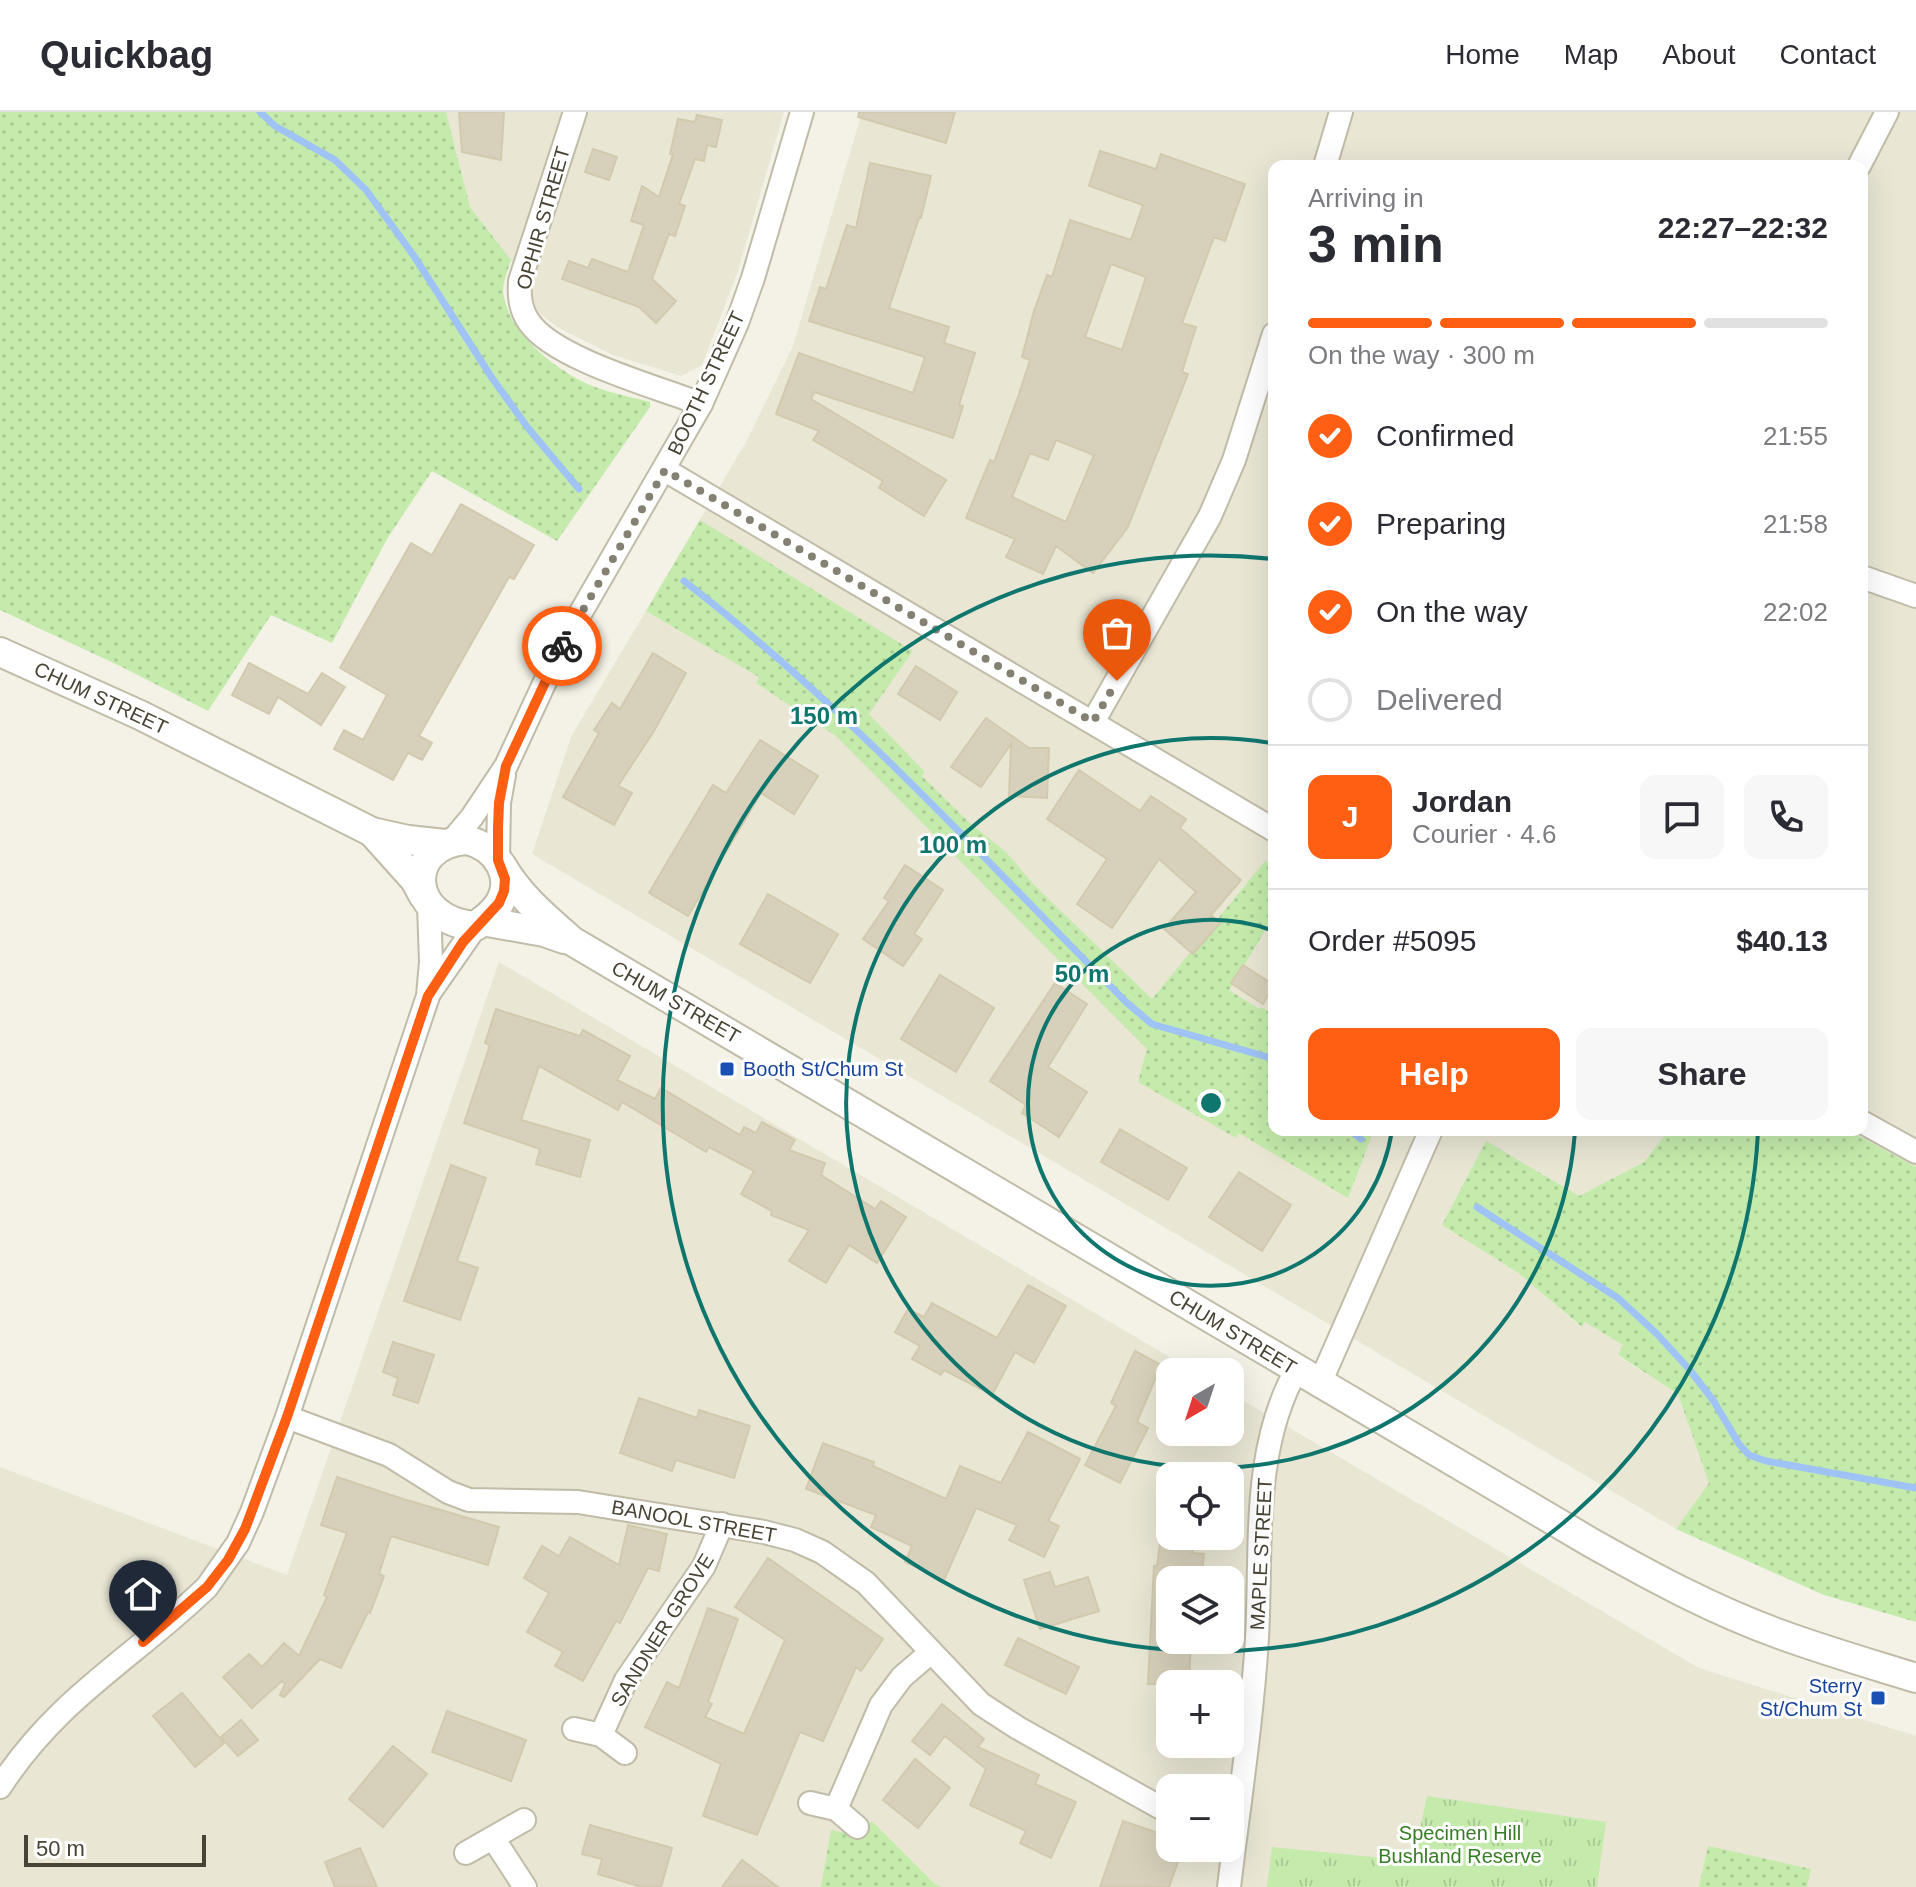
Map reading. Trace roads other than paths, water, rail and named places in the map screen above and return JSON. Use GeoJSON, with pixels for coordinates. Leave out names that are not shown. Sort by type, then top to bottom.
{"type":"FeatureCollection","features":[{"type":"Feature","properties":{"kind":"street","name":"OPHIR STREET"},"geometry":{"type":"LineString","coordinates":[[575,112],[520,281],[519,301],[528,322],[547,342],[570,355],[701,404]]}},
{"type":"Feature","properties":{"kind":"street","name":"BOOTH STREET"},"geometry":{"type":"LineString","coordinates":[[448,843],[472,817],[506,766],[562,645],[701,404],[753,278],[802,112]]}},
{"type":"Feature","properties":{"kind":"street"},"geometry":{"type":"LineString","coordinates":[[1327,160],[1341,112]]}},
{"type":"Feature","properties":{"kind":"street"},"geometry":{"type":"LineString","coordinates":[[1862,160],[1887,112]]}},
{"type":"Feature","properties":{"kind":"street"},"geometry":{"type":"LineString","coordinates":[[1093,722],[1210,516],[1234,460],[1268,353]]}},
{"type":"Feature","properties":{"kind":"street"},"geometry":{"type":"LineString","coordinates":[[665,470],[1268,826]]}},
{"type":"Feature","properties":{"kind":"street"},"geometry":{"type":"LineString","coordinates":[[1868,579],[1916,596]]}},
{"type":"Feature","properties":{"kind":"street","name":"CHUM STREET"},"geometry":{"type":"LineString","coordinates":[[0,652],[140,715],[372,832],[408,840],[448,843]]}},
{"type":"Feature","properties":{"kind":"street","name":"BOOTH STREET"},"geometry":{"type":"LineString","coordinates":[[500,863],[499,803],[506,766]]}},
{"type":"Feature","properties":{"kind":"street","name":"CHUM STREET"},"geometry":{"type":"LineString","coordinates":[[372,832],[415,880],[426,900]]}},
{"type":"Feature","properties":{"kind":"street"},"geometry":{"type":"LineString","coordinates":[[0,1787],[40,1733],[80,1693],[194,1599],[219,1573],[245,1529],[287,1417],[428,996],[431,962],[422,875],[425,865],[430,856],[448,843],[467,840],[479,843],[489,849],[500,863],[504,891],[499,903],[479,924],[428,996]]}},
{"type":"Feature","properties":{"kind":"street","name":"CHUM STREET"},"geometry":{"type":"LineString","coordinates":[[500,863],[514,887],[572,941],[1590,1542],[1682,1591],[1783,1636],[1916,1678]]}},
{"type":"Feature","properties":{"kind":"street"},"geometry":{"type":"LineString","coordinates":[[426,900],[447,920],[461,925],[479,924]]}},
{"type":"Feature","properties":{"kind":"street","name":"CHUM STREET"},"geometry":{"type":"LineString","coordinates":[[479,924],[544,932],[572,941]]}},
{"type":"Feature","properties":{"kind":"street"},"geometry":{"type":"LineString","coordinates":[[1868,1125],[1916,1152]]}},
{"type":"Feature","properties":{"kind":"street","name":"MAPLE STREET"},"geometry":{"type":"LineString","coordinates":[[1240,1774],[1257,1640],[1260,1526],[1275,1416],[1284,1392],[1308,1376],[1428,1136]]}},
{"type":"Feature","properties":{"kind":"street","name":"BANOOL STREET"},"geometry":{"type":"LineString","coordinates":[[287,1417],[378,1450],[448,1492],[469,1500],[578,1502],[722,1524],[795,1540],[846,1567],[887,1604],[964,1689],[996,1715],[1156,1805]]}},
{"type":"Feature","properties":{"kind":"street","name":"SANDNER GROVE"},"geometry":{"type":"LineString","coordinates":[[601,1735],[626,1680],[704,1566],[722,1524]]}},
{"type":"Feature","properties":{"kind":"street"},"geometry":{"type":"LineString","coordinates":[[836,1809],[881,1705],[902,1677],[931,1652]]}},
{"type":"Feature","properties":{"kind":"street"},"geometry":{"type":"LineString","coordinates":[[574,1729],[601,1735],[625,1753]]}},
{"type":"Feature","properties":{"kind":"street"},"geometry":{"type":"LineString","coordinates":[[810,1803],[836,1809],[857,1827]]}},
{"type":"Feature","properties":{"kind":"street"},"geometry":{"type":"LineString","coordinates":[[466,1853],[524,1820]]}},
{"type":"Feature","properties":{"kind":"street"},"geometry":{"type":"LineString","coordinates":[[493,1838],[525,1887]]}},
{"type":"Feature","properties":{"kind":"street","name":"MAPLE STREET"},"geometry":{"type":"LineString","coordinates":[[1229,1887],[1230,1862]]}},
{"type":"Feature","properties":{"kind":"waterway"},"geometry":{"type":"LineString","coordinates":[[260,112],[275,126],[335,160],[366,190],[414,256],[492,378],[528,428],[579,489]]}},
{"type":"Feature","properties":{"kind":"waterway"},"geometry":{"type":"LineString","coordinates":[[684,581],[801,679],[857,731],[1126,1002],[1152,1024],[1268,1057]]}},
{"type":"Feature","properties":{"kind":"waterway"},"geometry":{"type":"LineString","coordinates":[[1357,1136],[1361,1139]]}},
{"type":"Feature","properties":{"kind":"waterway"},"geometry":{"type":"LineString","coordinates":[[1477,1207],[1618,1298],[1689,1369],[1749,1455],[1766,1461],[1916,1488]]}},
{"type":"Feature","properties":{"kind":"place","name":"Booth St/Chum St"},"geometry":{"type":"Point","coordinates":[727,1069]}},
{"type":"Feature","properties":{"kind":"place","name":"Sterry St/Chum St"},"geometry":{"type":"Point","coordinates":[1878,1698]}},
{"type":"Feature","properties":{"kind":"park label","name":"Specimen Hill Bushland Reserve"},"geometry":{"type":"Point","coordinates":[1460,1844]}}]}
